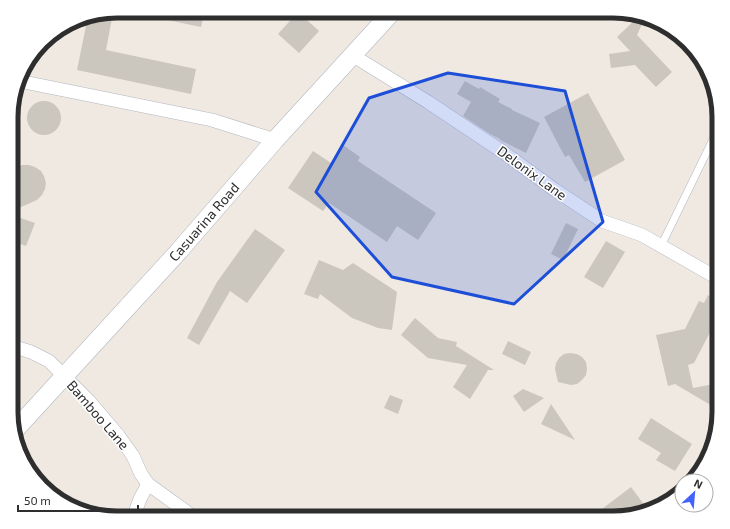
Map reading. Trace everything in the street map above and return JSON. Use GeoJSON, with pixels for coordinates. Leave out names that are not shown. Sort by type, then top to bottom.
{"type":"FeatureCollection","features":[{"type":"Feature","properties":{"kind":"street","name":"Casuarina Road"},"geometry":{"type":"LineString","coordinates":[[19,426],[179,251],[275,140],[386,18]]}},
{"type":"Feature","properties":{"kind":"street","name":"Delonix Lane"},"geometry":{"type":"LineString","coordinates":[[352,55],[428,102],[503,152],[602,222],[642,235],[712,275]]}},
{"type":"Feature","properties":{"kind":"street"},"geometry":{"type":"LineString","coordinates":[[24,82],[212,120],[275,140]]}},
{"type":"Feature","properties":{"kind":"street","name":"Bamboo Lane"},"geometry":{"type":"LineString","coordinates":[[18,348],[31,352],[49,361],[89,401],[118,435],[133,456],[141,474],[148,484]]}},
{"type":"Feature","properties":{"kind":"street"},"geometry":{"type":"LineString","coordinates":[[135,511],[148,484],[185,511]]}},
{"type":"Feature","properties":{"kind":"lane"},"geometry":{"type":"LineString","coordinates":[[661,246],[712,141]]}},
{"type":"Feature","properties":{"kind":"highlighted area"},"geometry":{"type":"Polygon","coordinates":[[[448,73],[565,91],[603,222],[514,304],[392,277],[316,192],[369,98],[448,73]]]}},
{"type":"Feature","properties":{"kind":"building"},"geometry":{"type":"Polygon","coordinates":[[[110,18],[112,18],[106,50],[196,69],[191,94],[77,70],[87,23],[110,18]]]}},
{"type":"Feature","properties":{"kind":"building"},"geometry":{"type":"Polygon","coordinates":[[[158,18],[203,18],[201,27],[158,18]]]}},
{"type":"Feature","properties":{"kind":"building"},"geometry":{"type":"Polygon","coordinates":[[[293,18],[305,18],[319,31],[299,53],[278,34],[293,18]]]}},
{"type":"Feature","properties":{"kind":"building"},"geometry":{"type":"Polygon","coordinates":[[[634,20],[643,22],[637,35],[672,72],[656,87],[635,65],[611,68],[609,54],[630,51],[617,37],[634,20]]]}},
{"type":"Feature","properties":{"kind":"building"},"geometry":{"type":"Polygon","coordinates":[[[465,81],[479,89],[480,87],[500,99],[498,102],[512,110],[540,123],[526,153],[500,140],[463,116],[471,102],[457,94],[465,81]]]}},
{"type":"Feature","properties":{"kind":"building"},"geometry":{"type":"Polygon","coordinates":[[[588,93],[625,160],[585,182],[569,155],[565,157],[544,117],[588,93]]]}},
{"type":"Feature","properties":{"kind":"building"},"geometry":{"type":"Polygon","coordinates":[[[44,101],[56,106],[61,118],[56,130],[44,135],[32,130],[27,118],[32,106],[44,101]]]}},
{"type":"Feature","properties":{"kind":"building"},"geometry":{"type":"Polygon","coordinates":[[[343,145],[360,157],[358,161],[436,213],[418,240],[397,226],[387,242],[329,203],[323,211],[288,188],[313,151],[331,163],[343,145]]]}},
{"type":"Feature","properties":{"kind":"building"},"geometry":{"type":"Polygon","coordinates":[[[22,165],[29,165],[35,167],[41,171],[46,183],[42,195],[37,200],[18,208],[18,167],[22,165]]]}},
{"type":"Feature","properties":{"kind":"building"},"geometry":{"type":"Polygon","coordinates":[[[18,217],[35,223],[26,246],[18,243],[18,217]]]}},
{"type":"Feature","properties":{"kind":"building"},"geometry":{"type":"Polygon","coordinates":[[[566,223],[578,229],[563,260],[551,254],[566,223]]]}},
{"type":"Feature","properties":{"kind":"building"},"geometry":{"type":"Polygon","coordinates":[[[255,229],[285,250],[247,303],[230,291],[199,345],[187,338],[217,282],[255,229]]]}},
{"type":"Feature","properties":{"kind":"building"},"geometry":{"type":"Polygon","coordinates":[[[606,241],[625,252],[603,288],[584,277],[606,241]]]}},
{"type":"Feature","properties":{"kind":"building"},"geometry":{"type":"Polygon","coordinates":[[[319,260],[343,270],[353,263],[397,292],[392,330],[378,328],[352,318],[320,294],[318,299],[304,294],[319,260]]]}},
{"type":"Feature","properties":{"kind":"building"},"geometry":{"type":"Polygon","coordinates":[[[708,295],[712,297],[712,328],[694,363],[688,365],[693,388],[712,384],[712,406],[675,384],[668,386],[656,335],[685,329],[699,301],[704,303],[708,295]]]}},
{"type":"Feature","properties":{"kind":"building"},"geometry":{"type":"Polygon","coordinates":[[[415,318],[438,338],[457,342],[456,346],[494,370],[488,370],[470,399],[453,387],[467,365],[428,358],[401,335],[415,318]]]}},
{"type":"Feature","properties":{"kind":"building"},"geometry":{"type":"Polygon","coordinates":[[[508,341],[531,352],[525,365],[502,354],[508,341]]]}},
{"type":"Feature","properties":{"kind":"building"},"geometry":{"type":"Polygon","coordinates":[[[564,354],[577,354],[582,357],[586,362],[587,369],[586,375],[582,380],[577,384],[571,385],[558,382],[555,369],[559,358],[564,354]]]}},
{"type":"Feature","properties":{"kind":"building"},"geometry":{"type":"Polygon","coordinates":[[[523,389],[544,398],[524,412],[513,396],[523,389]]]}},
{"type":"Feature","properties":{"kind":"building"},"geometry":{"type":"Polygon","coordinates":[[[390,395],[403,400],[398,414],[384,408],[390,395]]]}},
{"type":"Feature","properties":{"kind":"building"},"geometry":{"type":"Polygon","coordinates":[[[551,404],[575,440],[541,424],[551,404]]]}},
{"type":"Feature","properties":{"kind":"building"},"geometry":{"type":"Polygon","coordinates":[[[651,418],[692,444],[675,471],[656,460],[661,453],[638,439],[651,418]]]}},
{"type":"Feature","properties":{"kind":"building"},"geometry":{"type":"Polygon","coordinates":[[[631,487],[645,506],[626,510],[599,511],[631,487]]]}}]}
